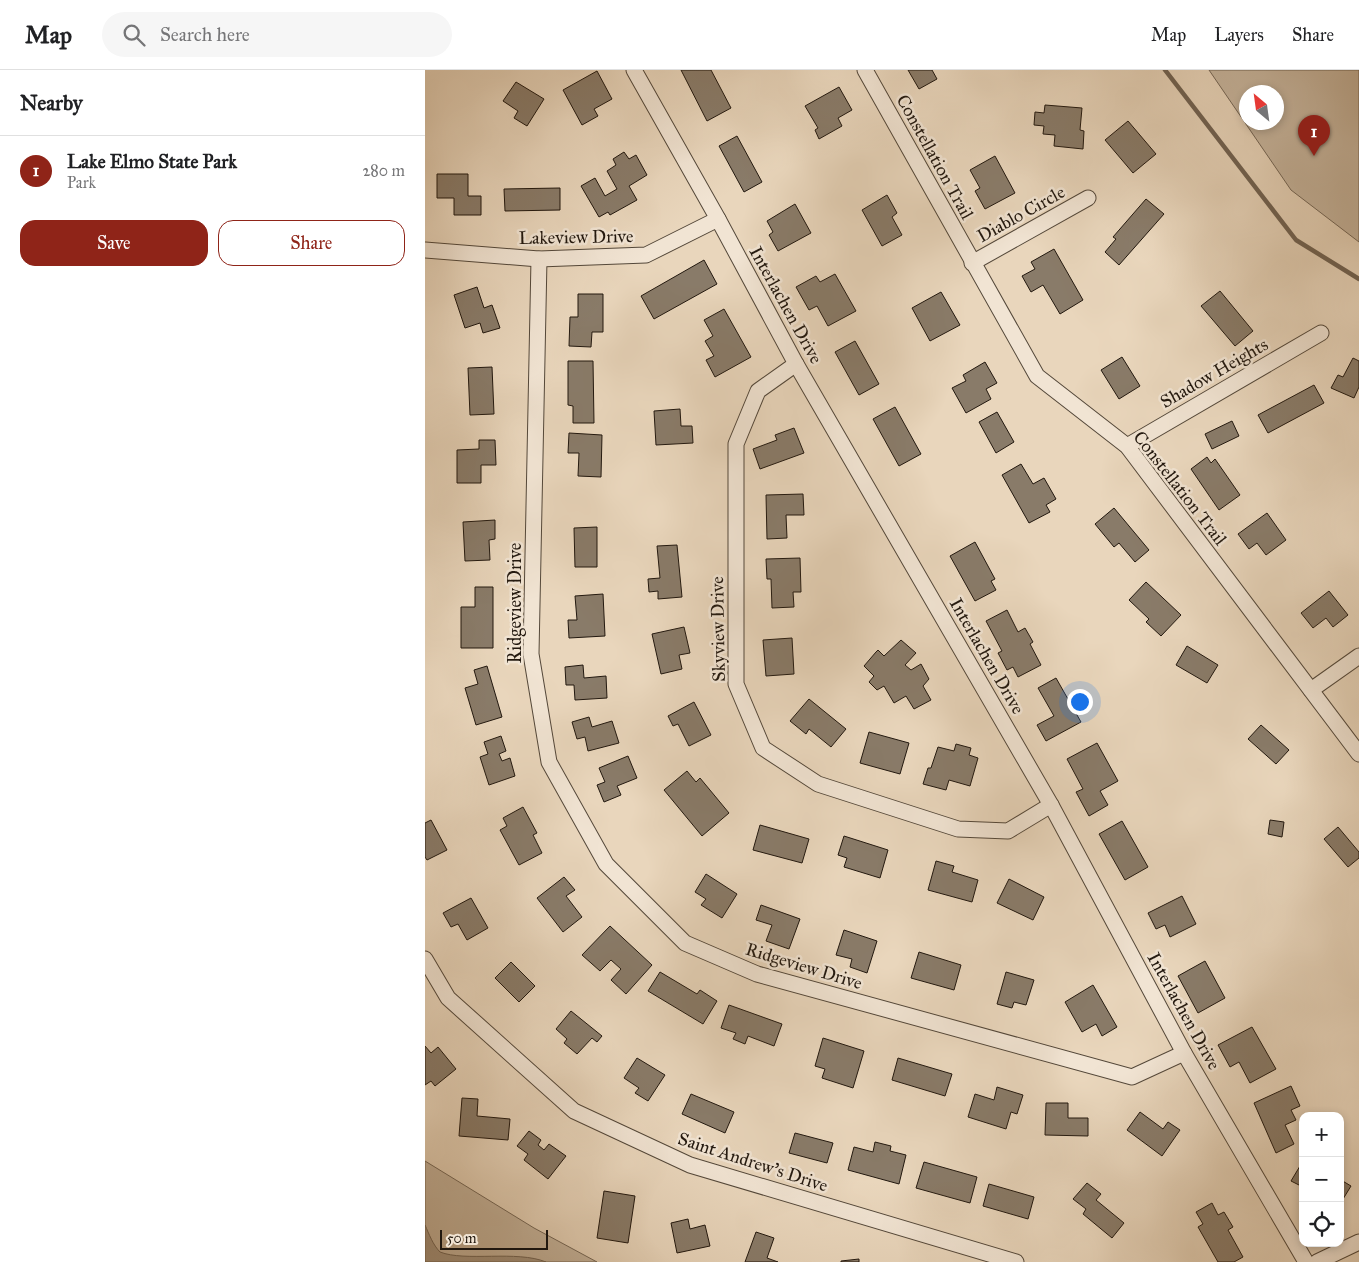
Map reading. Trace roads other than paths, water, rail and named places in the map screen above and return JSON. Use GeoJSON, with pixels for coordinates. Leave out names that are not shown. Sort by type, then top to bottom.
{"type":"FeatureCollection","features":[{"type":"Feature","properties":{"kind":"street","name":"Interlachen Drive"},"geometry":{"type":"LineString","coordinates":[[634,70],[718,219],[796,364],[1051,805],[1184,1053],[1306,1262]]}},
{"type":"Feature","properties":{"kind":"street","name":"Constellation Trail"},"geometry":{"type":"LineString","coordinates":[[865,70],[1037,376],[1127,446],[1359,754]]}},
{"type":"Feature","properties":{"kind":"street","name":"Diablo Circle"},"geometry":{"type":"LineString","coordinates":[[972,263],[1088,198]]}},
{"type":"Feature","properties":{"kind":"street","name":"Lakeview Drive"},"geometry":{"type":"LineString","coordinates":[[425,250],[539,259],[646,255],[718,219]]}},
{"type":"Feature","properties":{"kind":"street","name":"Ridgeview Drive"},"geometry":{"type":"LineString","coordinates":[[539,259],[531,654],[549,762],[606,864],[685,943],[757,974],[1132,1077],[1184,1053]]}},
{"type":"Feature","properties":{"kind":"street","name":"Shadow Heights"},"geometry":{"type":"LineString","coordinates":[[1127,446],[1321,333]]}},
{"type":"Feature","properties":{"kind":"street","name":"Skyview Drive"},"geometry":{"type":"LineString","coordinates":[[796,364],[758,391],[736,444],[736,684],[763,748],[818,784],[958,829],[1008,831],[1051,805]]}},
{"type":"Feature","properties":{"kind":"street"},"geometry":{"type":"LineString","coordinates":[[1311,690],[1359,656]]}},
{"type":"Feature","properties":{"kind":"street","name":"Saint Andrew's Drive"},"geometry":{"type":"LineString","coordinates":[[425,959],[448,998],[574,1111],[690,1165],[1016,1262]]}},
{"type":"Feature","properties":{"kind":"street"},"geometry":{"type":"LineString","coordinates":[[1317,1262],[1359,1242]]}},
{"type":"Feature","properties":{"kind":"waterway"},"geometry":{"type":"LineString","coordinates":[[1165,70],[1296,240],[1359,279]]}},
{"type":"Feature","properties":{"kind":"place","name":"Lake Elmo State Park"},"geometry":{"type":"Point","coordinates":[1314,156]}}]}
